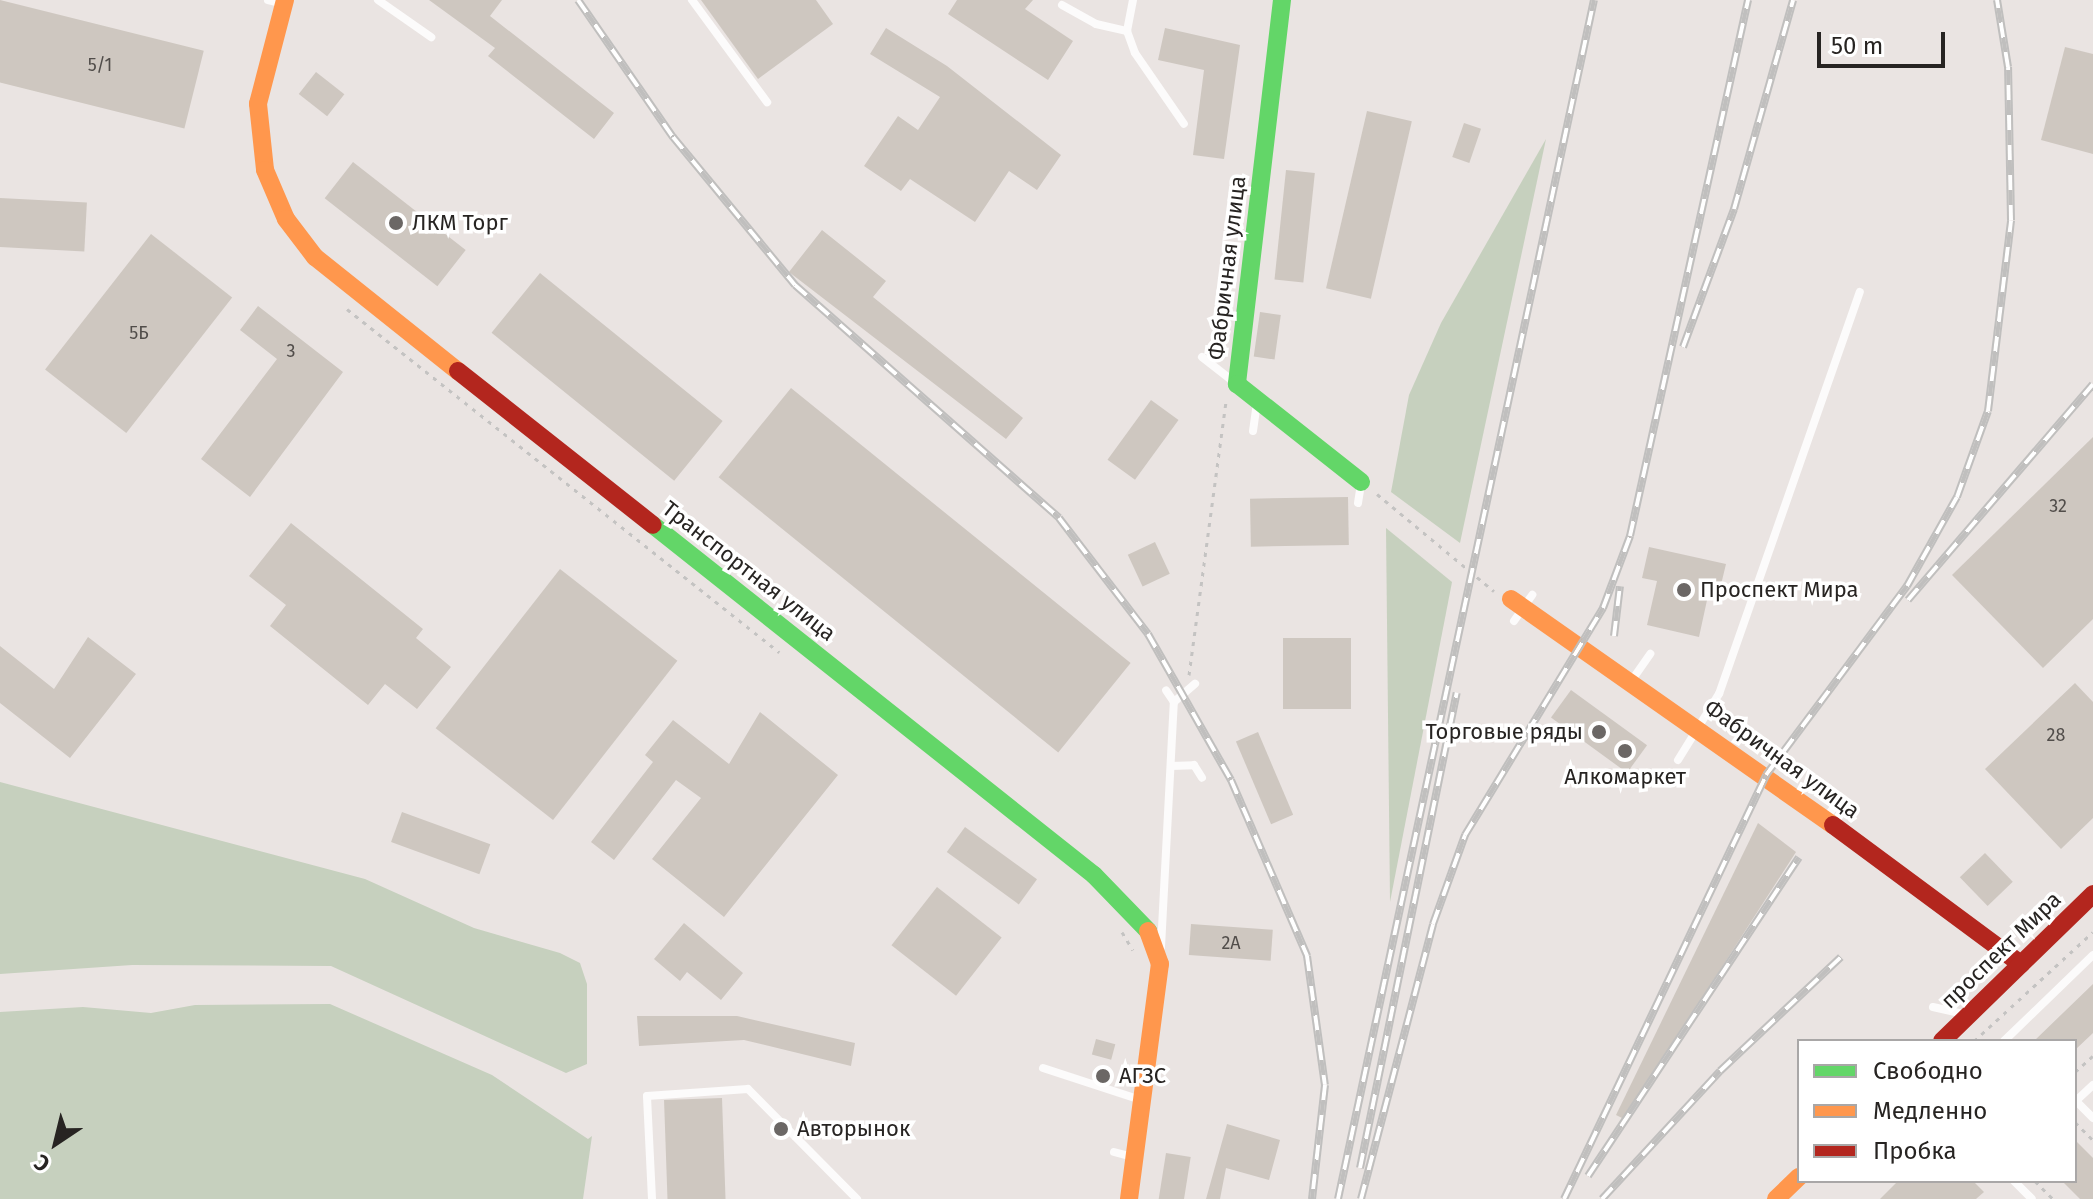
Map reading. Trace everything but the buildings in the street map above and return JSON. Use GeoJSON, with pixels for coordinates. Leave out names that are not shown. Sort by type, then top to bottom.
{"type":"FeatureCollection","features":[{"type":"Feature","properties":{"kind":"street","name":"Фабричная улица"},"geometry":{"type":"LineString","coordinates":[[1282,0],[1252,186],[1237,384],[1359,474]]}},
{"type":"Feature","properties":{"kind":"street","name":"Транспортная улица"},"geometry":{"type":"LineString","coordinates":[[279,1],[258,104],[265,170],[286,219],[315,257],[1094,875],[1146,927],[1160,964],[1140,1159],[1129,1199]]}},
{"type":"Feature","properties":{"kind":"street","name":"Фабричная улица"},"geometry":{"type":"LineString","coordinates":[[1520,606],[1825,819],[2021,964]]}},
{"type":"Feature","properties":{"kind":"street","name":"проспект Мира"},"geometry":{"type":"LineString","coordinates":[[1944,1039],[2093,894]]}},
{"type":"Feature","properties":{"kind":"street"},"geometry":{"type":"LineString","coordinates":[[1776,1199],[1797,1179]]}},
{"type":"Feature","properties":{"kind":"lane"},"geometry":{"type":"LineString","coordinates":[[378,0],[431,37]]}},
{"type":"Feature","properties":{"kind":"lane"},"geometry":{"type":"LineString","coordinates":[[692,0],[767,102]]}},
{"type":"Feature","properties":{"kind":"lane"},"geometry":{"type":"LineString","coordinates":[[1133,0],[1127,31],[1135,53],[1184,124]]}},
{"type":"Feature","properties":{"kind":"lane"},"geometry":{"type":"LineString","coordinates":[[1062,5],[1096,24],[1127,31]]}},
{"type":"Feature","properties":{"kind":"lane"},"geometry":{"type":"LineString","coordinates":[[1678,760],[1700,730],[1719,694],[1860,292]]}},
{"type":"Feature","properties":{"kind":"lane"},"geometry":{"type":"LineString","coordinates":[[1202,357],[1237,384]]}},
{"type":"Feature","properties":{"kind":"lane"},"geometry":{"type":"LineString","coordinates":[[1253,431],[1257,400]]}},
{"type":"Feature","properties":{"kind":"lane"},"geometry":{"type":"LineString","coordinates":[[1358,503],[1359,474]]}},
{"type":"Feature","properties":{"kind":"lane"},"geometry":{"type":"LineString","coordinates":[[1631,681],[1650,654]]}},
{"type":"Feature","properties":{"kind":"lane"},"geometry":{"type":"LineString","coordinates":[[1174,702],[1194,685]]}},
{"type":"Feature","properties":{"kind":"lane"},"geometry":{"type":"LineString","coordinates":[[1160,964],[1174,702],[1166,690]]}},
{"type":"Feature","properties":{"kind":"lane"},"geometry":{"type":"LineString","coordinates":[[1171,766],[1194,765],[1202,778]]}},
{"type":"Feature","properties":{"kind":"lane"},"geometry":{"type":"LineString","coordinates":[[1825,819],[1839,801]]}},
{"type":"Feature","properties":{"kind":"lane"},"geometry":{"type":"LineString","coordinates":[[2006,1039],[2093,955]]}},
{"type":"Feature","properties":{"kind":"lane"},"geometry":{"type":"LineString","coordinates":[[1933,1007],[1968,1015]]}},
{"type":"Feature","properties":{"kind":"lane"},"geometry":{"type":"LineString","coordinates":[[1043,1068],[1145,1101]]}},
{"type":"Feature","properties":{"kind":"lane"},"geometry":{"type":"LineString","coordinates":[[2077,1100],[2093,1085]]}},
{"type":"Feature","properties":{"kind":"lane"},"geometry":{"type":"LineString","coordinates":[[652,1199],[647,1096],[748,1089],[857,1199]]}},
{"type":"Feature","properties":{"kind":"lane"},"geometry":{"type":"LineString","coordinates":[[2077,1102],[2093,1118]]}},
{"type":"Feature","properties":{"kind":"lane"},"geometry":{"type":"LineString","coordinates":[[1114,1152],[1140,1159]]}},
{"type":"Feature","properties":{"kind":"lane"},"geometry":{"type":"LineString","coordinates":[[2016,1183],[2032,1199]]}},
{"type":"Feature","properties":{"kind":"lane"},"geometry":{"type":"LineString","coordinates":[[2013,1199],[2023,1190]]}},
{"type":"Feature","properties":{"kind":"path"},"geometry":{"type":"LineString","coordinates":[[341,304],[789,660]]}},
{"type":"Feature","properties":{"kind":"path"},"geometry":{"type":"LineString","coordinates":[[1194,685],[1189,640],[1222,409],[1237,384]]}},
{"type":"Feature","properties":{"kind":"path"},"geometry":{"type":"LineString","coordinates":[[1359,474],[1469,577],[1520,606]]}},
{"type":"Feature","properties":{"kind":"path"},"geometry":{"type":"LineString","coordinates":[[1118,924],[1137,963]]}},
{"type":"Feature","properties":{"kind":"path"},"geometry":{"type":"LineString","coordinates":[[1976,1039],[2093,932]]}},
{"type":"Feature","properties":{"kind":"path"},"geometry":{"type":"LineString","coordinates":[[2077,1070],[2093,1056]]}},
{"type":"Feature","properties":{"kind":"path"},"geometry":{"type":"LineString","coordinates":[[2077,1124],[2093,1140]]}},
{"type":"Feature","properties":{"kind":"path"},"geometry":{"type":"LineString","coordinates":[[2037,1183],[2053,1199]]}},
{"type":"Feature","properties":{"kind":"green space"},"geometry":{"type":"Polygon","coordinates":[[[1546,139],[1460,543],[1391,492],[1409,395],[1441,323],[1546,139]]]}},
{"type":"Feature","properties":{"kind":"green space"},"geometry":{"type":"Polygon","coordinates":[[[1386,528],[1452,582],[1390,902],[1386,528]]]}},
{"type":"Feature","properties":{"kind":"green space"},"geometry":{"type":"Polygon","coordinates":[[[0,782],[365,879],[474,928],[560,953],[580,963],[587,984],[587,1064],[566,1073],[331,966],[132,965],[0,974],[0,782]]]}},
{"type":"Feature","properties":{"kind":"green space"},"geometry":{"type":"Polygon","coordinates":[[[330,1004],[492,1075],[588,1139],[592,1136],[583,1199],[0,1199],[0,1012],[83,1007],[151,1013],[195,1005],[330,1004]]]}},
{"type":"Feature","properties":{"kind":"railway"},"geometry":{"type":"LineString","coordinates":[[578,0],[673,137],[795,285],[1059,518],[1148,634],[1231,780],[1307,956],[1325,1085],[1312,1199]]}},
{"type":"Feature","properties":{"kind":"railway"},"geometry":{"type":"LineString","coordinates":[[1338,1199],[1594,0]]}},
{"type":"Feature","properties":{"kind":"railway"},"geometry":{"type":"LineString","coordinates":[[1361,1199],[1433,924],[1465,835],[1603,608],[1630,536],[1748,0]]}},
{"type":"Feature","properties":{"kind":"railway"},"geometry":{"type":"LineString","coordinates":[[1683,347],[1734,209],[1793,0]]}},
{"type":"Feature","properties":{"kind":"railway"},"geometry":{"type":"LineString","coordinates":[[1564,1199],[1766,775],[1907,586],[1957,497],[1988,411],[2011,220],[2008,67],[1997,0]]}},
{"type":"Feature","properties":{"kind":"railway"},"geometry":{"type":"LineString","coordinates":[[1908,600],[2093,384]]}},
{"type":"Feature","properties":{"kind":"railway"},"geometry":{"type":"LineString","coordinates":[[1614,636],[1620,586]]}},
{"type":"Feature","properties":{"kind":"railway"},"geometry":{"type":"LineString","coordinates":[[1360,1168],[1457,693]]}},
{"type":"Feature","properties":{"kind":"railway"},"geometry":{"type":"LineString","coordinates":[[1588,1176],[1799,857]]}},
{"type":"Feature","properties":{"kind":"railway"},"geometry":{"type":"LineString","coordinates":[[1602,1199],[1720,1071],[1841,957]]}},
{"type":"Feature","properties":{"kind":"traffic: fast"},"geometry":{"type":"LineString","coordinates":[[1282,0],[1237,384],[1361,482]]}},
{"type":"Feature","properties":{"kind":"traffic: fast"},"geometry":{"type":"LineString","coordinates":[[653,525],[1094,875],[1148,931]]}},
{"type":"Feature","properties":{"kind":"traffic: slow"},"geometry":{"type":"LineString","coordinates":[[285,0],[258,104],[265,170],[286,219],[315,257],[458,371]]}},
{"type":"Feature","properties":{"kind":"traffic: slow"},"geometry":{"type":"LineString","coordinates":[[1511,599],[1833,825]]}},
{"type":"Feature","properties":{"kind":"traffic: slow"},"geometry":{"type":"LineString","coordinates":[[1129,1199],[1160,964],[1148,931]]}},
{"type":"Feature","properties":{"kind":"traffic: slow"},"geometry":{"type":"LineString","coordinates":[[1776,1199],[1797,1179]]}},
{"type":"Feature","properties":{"kind":"traffic: jam"},"geometry":{"type":"LineString","coordinates":[[458,371],[653,525]]}},
{"type":"Feature","properties":{"kind":"traffic: jam"},"geometry":{"type":"LineString","coordinates":[[1833,825],[2021,964]]}},
{"type":"Feature","properties":{"kind":"traffic: jam"},"geometry":{"type":"LineString","coordinates":[[1944,1039],[2093,894]]}},
{"type":"Feature","properties":{"kind":"place","name":"ЛКМ Торг"},"geometry":{"type":"Point","coordinates":[396,223]}},
{"type":"Feature","properties":{"kind":"place","name":"Проспект Мира"},"geometry":{"type":"Point","coordinates":[1684,590]}},
{"type":"Feature","properties":{"kind":"place","name":"Торговые ряды"},"geometry":{"type":"Point","coordinates":[1599,732]}},
{"type":"Feature","properties":{"kind":"place","name":"Алкомаркет"},"geometry":{"type":"Point","coordinates":[1625,751]}},
{"type":"Feature","properties":{"kind":"place","name":"АГЗС"},"geometry":{"type":"Point","coordinates":[1103,1076]}},
{"type":"Feature","properties":{"kind":"place","name":"Авторынок"},"geometry":{"type":"Point","coordinates":[781,1129]}}]}
